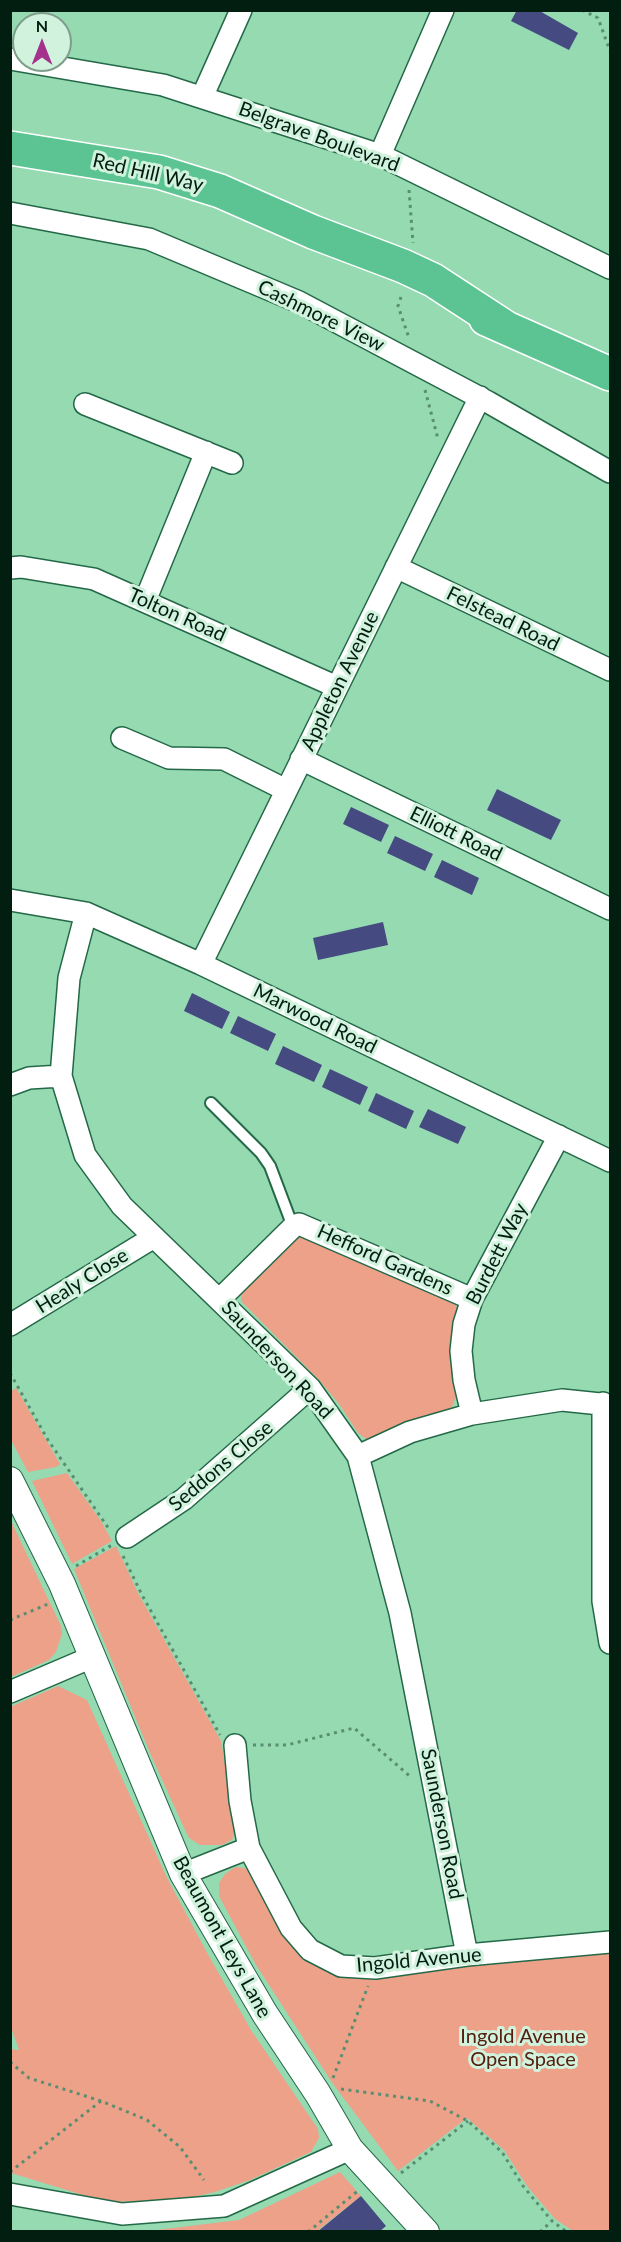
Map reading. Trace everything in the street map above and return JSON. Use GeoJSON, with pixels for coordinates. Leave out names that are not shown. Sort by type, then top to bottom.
{"type":"FeatureCollection","features":[{"type":"Feature","properties":{"kind":"highway","name":"Red Hill Way"},"geometry":{"type":"LineString","coordinates":[[10,148],[159,172],[220,191],[313,232],[423,275],[505,327],[610,374]]}},
{"type":"Feature","properties":{"kind":"street"},"geometry":{"type":"LineString","coordinates":[[203,96],[242,10]]}},
{"type":"Feature","properties":{"kind":"street"},"geometry":{"type":"LineString","coordinates":[[380,155],[443,10]]}},
{"type":"Feature","properties":{"kind":"street","name":"Belgrave Boulevard"},"geometry":{"type":"LineString","coordinates":[[10,59],[163,85],[203,96],[380,155],[610,268]]}},
{"type":"Feature","properties":{"kind":"street","name":"Cashmore View"},"geometry":{"type":"LineString","coordinates":[[10,213],[149,239],[299,302],[480,397],[610,472]]}},
{"type":"Feature","properties":{"kind":"street","name":"Appleton Avenue"},"geometry":{"type":"LineString","coordinates":[[201,964],[480,397]]}},
{"type":"Feature","properties":{"kind":"street"},"geometry":{"type":"LineString","coordinates":[[85,404],[232,463]]}},
{"type":"Feature","properties":{"kind":"street"},"geometry":{"type":"LineString","coordinates":[[145,601],[206,452]]}},
{"type":"Feature","properties":{"kind":"street","name":"Tolton Road"},"geometry":{"type":"LineString","coordinates":[[10,568],[21,567],[94,579],[337,687]]}},
{"type":"Feature","properties":{"kind":"street","name":"Felstead Road"},"geometry":{"type":"LineString","coordinates":[[396,567],[610,670]]}},
{"type":"Feature","properties":{"kind":"street"},"geometry":{"type":"LineString","coordinates":[[122,738],[169,758],[224,759],[286,790]]}},
{"type":"Feature","properties":{"kind":"street","name":"Elliott Road"},"geometry":{"type":"LineString","coordinates":[[301,759],[610,909]]}},
{"type":"Feature","properties":{"kind":"street","name":"Marwood Road"},"geometry":{"type":"LineString","coordinates":[[10,900],[86,913],[201,964],[610,1161]]}},
{"type":"Feature","properties":{"kind":"street","name":"Saunderson Road"},"geometry":{"type":"LineString","coordinates":[[86,913],[69,978],[61,1076],[85,1155],[122,1206],[310,1388],[358,1456],[400,1613],[467,1955]]}},
{"type":"Feature","properties":{"kind":"street"},"geometry":{"type":"LineString","coordinates":[[10,1085],[29,1078],[61,1076]]}},
{"type":"Feature","properties":{"kind":"street","name":"Burdett Way"},"geometry":{"type":"LineString","coordinates":[[472,1414],[464,1380],[461,1351],[464,1324],[472,1299],[559,1137]]}},
{"type":"Feature","properties":{"kind":"street","name":"Hefford Gardens"},"geometry":{"type":"LineString","coordinates":[[220,1299],[293,1227],[299,1224],[472,1299]]}},
{"type":"Feature","properties":{"kind":"street","name":"Healy Close"},"geometry":{"type":"LineString","coordinates":[[10,1325],[154,1237]]}},
{"type":"Feature","properties":{"kind":"street","name":"Seddons Close"},"geometry":{"type":"LineString","coordinates":[[122,1540],[184,1499],[310,1388]]}},
{"type":"Feature","properties":{"kind":"street"},"geometry":{"type":"LineString","coordinates":[[358,1456],[410,1432],[472,1414],[562,1400],[607,1404],[603,1601],[610,1643]]}},
{"type":"Feature","properties":{"kind":"street","name":"Beaumont Leys Lane"},"geometry":{"type":"LineString","coordinates":[[10,1480],[62,1586],[183,1874],[265,2014],[324,2091],[350,2149],[426,2232]]}},
{"type":"Feature","properties":{"kind":"street"},"geometry":{"type":"LineString","coordinates":[[10,1692],[92,1657]]}},
{"type":"Feature","properties":{"kind":"street","name":"Ingold Avenue"},"geometry":{"type":"LineString","coordinates":[[235,1745],[240,1801],[249,1848],[291,1928],[310,1950],[341,1966],[375,1968],[467,1955],[610,1942]]}},
{"type":"Feature","properties":{"kind":"street"},"geometry":{"type":"LineString","coordinates":[[183,1874],[249,1848]]}},
{"type":"Feature","properties":{"kind":"street"},"geometry":{"type":"LineString","coordinates":[[10,2194],[122,2214],[224,2206],[350,2149]]}},
{"type":"Feature","properties":{"kind":"lane"},"geometry":{"type":"LineString","coordinates":[[211,1103],[261,1153],[270,1166],[293,1227]]}},
{"type":"Feature","properties":{"kind":"path"},"geometry":{"type":"LineString","coordinates":[[585,11],[598,18],[610,51]]}},
{"type":"Feature","properties":{"kind":"path"},"geometry":{"type":"LineString","coordinates":[[407,169],[413,238]]}},
{"type":"Feature","properties":{"kind":"path"},"geometry":{"type":"LineString","coordinates":[[10,1373],[48,1440],[122,1540],[142,1595],[227,1746],[287,1745],[354,1728],[425,1791],[436,1789]]}},
{"type":"Feature","properties":{"kind":"path"},"geometry":{"type":"LineString","coordinates":[[10,1620],[62,1586],[122,1540]]}},
{"type":"Feature","properties":{"kind":"path"},"geometry":{"type":"LineString","coordinates":[[375,1968],[324,2091],[430,2101],[468,2121],[501,2152],[523,2186],[552,2221],[567,2232]]}},
{"type":"Feature","properties":{"kind":"path"},"geometry":{"type":"LineString","coordinates":[[10,2062],[29,2078],[101,2101],[147,2120],[180,2147],[204,2180]]}},
{"type":"Feature","properties":{"kind":"path"},"geometry":{"type":"LineString","coordinates":[[10,2172],[101,2101]]}},
{"type":"Feature","properties":{"kind":"path"},"geometry":{"type":"LineString","coordinates":[[308,2232],[468,2121]]}},
{"type":"Feature","properties":{"kind":"path"},"geometry":{"type":"LineString","coordinates":[[540,2232],[552,2221]]}},
{"type":"Feature","properties":{"kind":"green space"},"geometry":{"type":"Polygon","coordinates":[[[304,1227],[455,1302],[458,1311],[457,1395],[451,1409],[371,1440],[366,1439],[358,1433],[320,1381],[241,1301],[242,1290],[304,1227]]]}},
{"type":"Feature","properties":{"kind":"green space"},"geometry":{"type":"Polygon","coordinates":[[[16,1388],[60,1464],[56,1467],[28,1472],[11,1440],[11,1391],[16,1388]]]}},
{"type":"Feature","properties":{"kind":"green space"},"geometry":{"type":"Polygon","coordinates":[[[67,1473],[101,1521],[112,1541],[72,1564],[32,1481],[67,1473]]]}},
{"type":"Feature","properties":{"kind":"green space"},"geometry":{"type":"Polygon","coordinates":[[[10,1519],[61,1626],[62,1634],[56,1652],[49,1660],[11,1677],[10,1519]]]}},
{"type":"Feature","properties":{"kind":"green space"},"geometry":{"type":"Polygon","coordinates":[[[116,1546],[139,1595],[221,1741],[236,1829],[232,1840],[222,1845],[200,1845],[189,1838],[150,1753],[74,1569],[116,1546]]]}},
{"type":"Feature","properties":{"kind":"green space"},"geometry":{"type":"Polygon","coordinates":[[[58,1686],[87,1700],[167,1878],[205,1949],[251,2030],[318,2129],[319,2138],[311,2152],[250,2180],[215,2192],[179,2200],[106,2202],[11,2173],[11,2049],[19,2050],[10,2025],[10,1707],[58,1686]]]}},
{"type":"Feature","properties":{"kind":"green space","name":"Ingold Avenue Open Space"},"geometry":{"type":"Polygon","coordinates":[[[235,1867],[245,1868],[256,1877],[304,1958],[467,1965],[610,1951],[610,2231],[573,2231],[555,2219],[527,2186],[504,2150],[467,2118],[398,2171],[333,2084],[256,1965],[219,1896],[219,1883],[225,1874],[235,1867]]]}},
{"type":"Feature","properties":{"kind":"green space"},"geometry":{"type":"Polygon","coordinates":[[[340,2172],[361,2196],[317,2231],[140,2232],[239,2220],[340,2172]]]}},
{"type":"Feature","properties":{"kind":"building"},"geometry":{"type":"Polygon","coordinates":[[[517,10],[538,10],[578,33],[569,50],[511,21],[517,10]]]}},
{"type":"Feature","properties":{"kind":"building"},"geometry":{"type":"Polygon","coordinates":[[[497,789],[561,820],[551,840],[487,810],[497,789]]]}},
{"type":"Feature","properties":{"kind":"building"},"geometry":{"type":"Polygon","coordinates":[[[351,807],[389,825],[381,842],[343,824],[351,807]]]}},
{"type":"Feature","properties":{"kind":"building"},"geometry":{"type":"Polygon","coordinates":[[[395,836],[433,854],[425,871],[387,853],[395,836]]]}},
{"type":"Feature","properties":{"kind":"building"},"geometry":{"type":"Polygon","coordinates":[[[442,860],[479,878],[472,895],[434,877],[442,860]]]}},
{"type":"Feature","properties":{"kind":"building"},"geometry":{"type":"Polygon","coordinates":[[[383,922],[388,945],[318,960],[313,938],[383,922]]]}},
{"type":"Feature","properties":{"kind":"building"},"geometry":{"type":"Polygon","coordinates":[[[192,993],[230,1012],[222,1029],[184,1011],[192,993]]]}},
{"type":"Feature","properties":{"kind":"building"},"geometry":{"type":"Polygon","coordinates":[[[238,1016],[276,1034],[268,1051],[230,1033],[238,1016]]]}},
{"type":"Feature","properties":{"kind":"building"},"geometry":{"type":"Polygon","coordinates":[[[283,1046],[322,1065],[314,1082],[275,1064],[283,1046]]]}},
{"type":"Feature","properties":{"kind":"building"},"geometry":{"type":"Polygon","coordinates":[[[330,1069],[368,1087],[360,1105],[322,1087],[330,1069]]]}},
{"type":"Feature","properties":{"kind":"building"},"geometry":{"type":"Polygon","coordinates":[[[376,1093],[414,1111],[406,1129],[368,1111],[376,1093]]]}},
{"type":"Feature","properties":{"kind":"building"},"geometry":{"type":"Polygon","coordinates":[[[428,1109],[466,1127],[458,1144],[419,1127],[428,1109]]]}},
{"type":"Feature","properties":{"kind":"building"},"geometry":{"type":"Polygon","coordinates":[[[361,2196],[386,2226],[379,2232],[317,2232],[361,2196]]]}}]}
